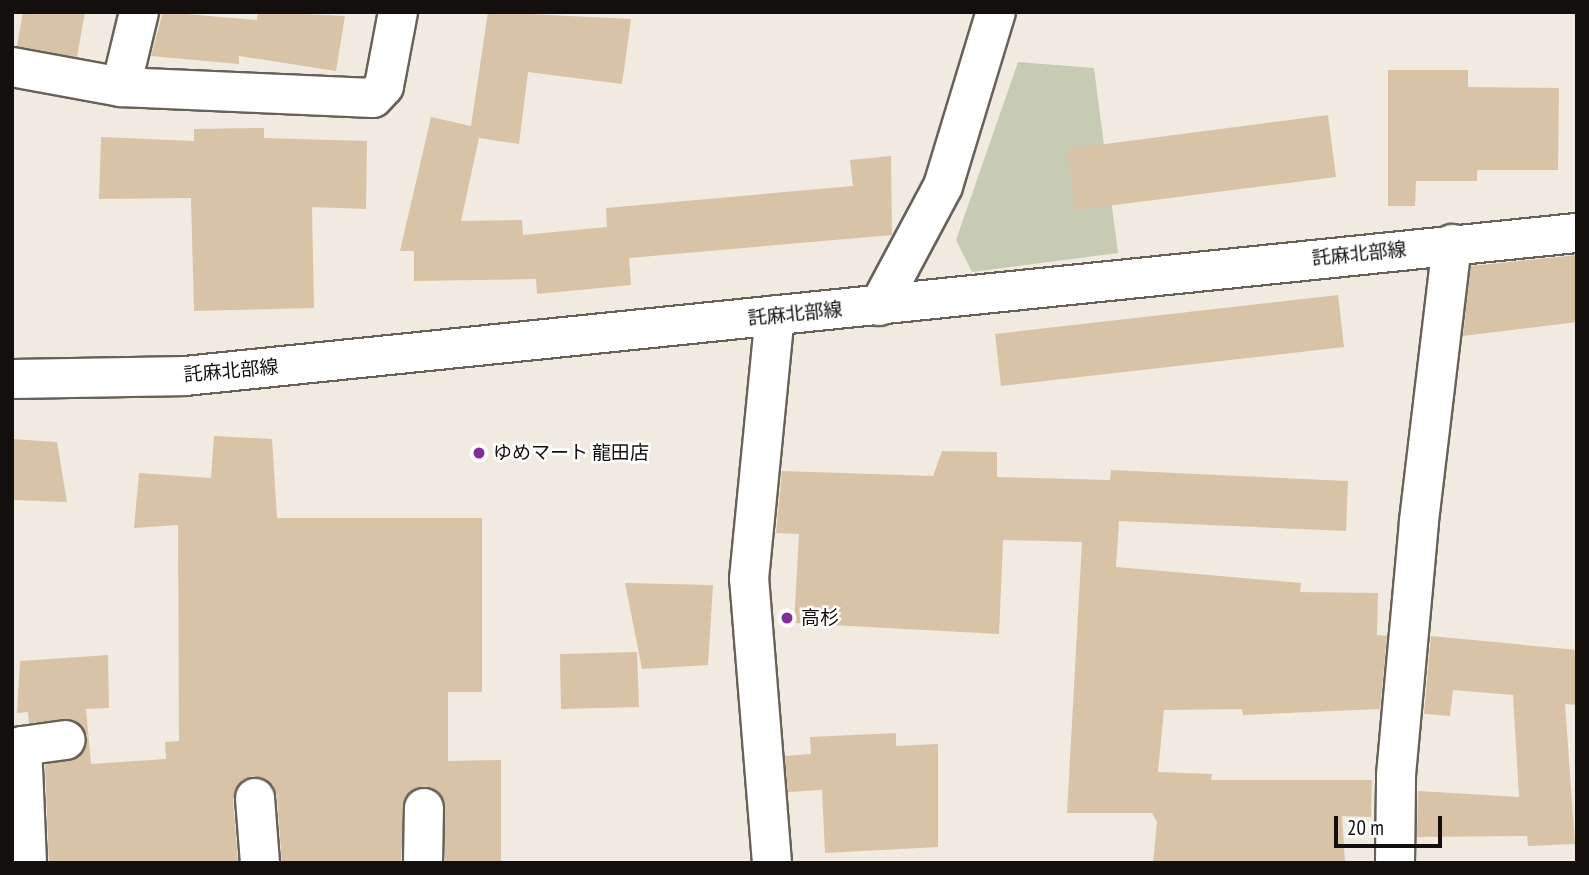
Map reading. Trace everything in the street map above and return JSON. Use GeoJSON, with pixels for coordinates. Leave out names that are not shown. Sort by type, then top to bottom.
{"type":"FeatureCollection","features":[{"type":"Feature","properties":{"kind":"street"},"geometry":{"type":"LineString","coordinates":[[121,87],[139,12]]}},
{"type":"Feature","properties":{"kind":"street"},"geometry":{"type":"LineString","coordinates":[[12,67],[121,87],[373,98],[384,86],[398,12]]}},
{"type":"Feature","properties":{"kind":"street"},"geometry":{"type":"LineString","coordinates":[[879,306],[943,186],[996,12]]}},
{"type":"Feature","properties":{"kind":"street","name":"託麻北部線"},"geometry":{"type":"LineString","coordinates":[[12,380],[185,376],[1577,233]]}},
{"type":"Feature","properties":{"kind":"street"},"geometry":{"type":"LineString","coordinates":[[1395,863],[1396,775],[1419,521],[1452,244]]}},
{"type":"Feature","properties":{"kind":"street"},"geometry":{"type":"LineString","coordinates":[[772,863],[749,579],[775,315]]}},
{"type":"Feature","properties":{"kind":"street"},"geometry":{"type":"LineString","coordinates":[[27,863],[22,746],[66,740]]}},
{"type":"Feature","properties":{"kind":"street"},"geometry":{"type":"LineString","coordinates":[[255,798],[260,863]]}},
{"type":"Feature","properties":{"kind":"street"},"geometry":{"type":"LineString","coordinates":[[423,863],[424,808]]}},
{"type":"Feature","properties":{"kind":"green space"},"geometry":{"type":"Polygon","coordinates":[[[1018,62],[1094,68],[1118,253],[972,272],[956,240],[1018,62]]]}},
{"type":"Feature","properties":{"kind":"building"},"geometry":{"type":"Polygon","coordinates":[[[23,12],[85,12],[77,57],[17,46],[23,12]]]}},
{"type":"Feature","properties":{"kind":"building"},"geometry":{"type":"Polygon","coordinates":[[[163,12],[257,20],[258,12],[345,16],[336,71],[239,56],[239,64],[151,56],[163,12]]]}},
{"type":"Feature","properties":{"kind":"building"},"geometry":{"type":"Polygon","coordinates":[[[488,12],[631,19],[622,84],[528,72],[519,144],[479,138],[461,221],[522,220],[523,235],[607,227],[606,208],[853,186],[850,160],[891,156],[892,235],[629,258],[631,285],[537,294],[536,279],[414,281],[414,251],[400,251],[431,117],[471,126],[488,12]]]}},
{"type":"Feature","properties":{"kind":"building"},"geometry":{"type":"Polygon","coordinates":[[[1388,70],[1468,70],[1468,87],[1559,88],[1558,170],[1477,170],[1477,181],[1416,181],[1415,206],[1388,206],[1388,70]]]}},
{"type":"Feature","properties":{"kind":"building"},"geometry":{"type":"Polygon","coordinates":[[[1328,115],[1336,177],[1075,210],[1067,149],[1328,115]]]}},
{"type":"Feature","properties":{"kind":"building"},"geometry":{"type":"Polygon","coordinates":[[[264,128],[264,138],[367,141],[366,209],[312,207],[314,308],[194,311],[191,198],[99,199],[101,137],[194,141],[194,129],[264,128]]]}},
{"type":"Feature","properties":{"kind":"building"},"geometry":{"type":"Polygon","coordinates":[[[1577,255],[1577,322],[1463,336],[1471,266],[1577,255]]]}},
{"type":"Feature","properties":{"kind":"building"},"geometry":{"type":"Polygon","coordinates":[[[1338,295],[1344,347],[1001,386],[995,334],[1338,295]]]}},
{"type":"Feature","properties":{"kind":"building"},"geometry":{"type":"Polygon","coordinates":[[[214,436],[272,439],[277,518],[482,518],[482,692],[448,692],[448,761],[501,760],[501,862],[445,863],[443,798],[424,786],[405,797],[401,863],[282,863],[277,796],[273,785],[254,776],[242,780],[233,799],[238,863],[49,863],[45,765],[79,758],[88,736],[74,720],[29,723],[28,712],[17,713],[20,661],[108,655],[109,708],[86,709],[91,764],[166,759],[165,742],[179,741],[178,525],[134,528],[139,473],[211,478],[214,436]]]}},
{"type":"Feature","properties":{"kind":"building"},"geometry":{"type":"Polygon","coordinates":[[[12,439],[57,442],[67,502],[12,500],[12,439]]]}},
{"type":"Feature","properties":{"kind":"building"},"geometry":{"type":"Polygon","coordinates":[[[942,451],[997,452],[997,477],[1110,480],[1111,470],[1348,481],[1346,531],[1119,521],[1116,567],[1301,583],[1300,592],[1378,593],[1377,635],[1387,636],[1380,709],[1243,715],[1242,709],[1164,710],[1158,772],[1212,774],[1211,780],[1372,780],[1371,817],[1342,816],[1345,863],[1153,863],[1157,822],[1152,813],[1067,813],[1082,542],[1003,540],[999,634],[794,623],[799,534],[776,533],[782,471],[933,476],[942,451]]]}},
{"type":"Feature","properties":{"kind":"building"},"geometry":{"type":"Polygon","coordinates":[[[625,583],[713,585],[708,665],[642,669],[625,583]]]}},
{"type":"Feature","properties":{"kind":"building"},"geometry":{"type":"Polygon","coordinates":[[[1431,636],[1577,650],[1577,705],[1565,704],[1575,844],[1528,846],[1527,836],[1417,837],[1418,791],[1519,797],[1513,695],[1453,690],[1450,716],[1424,714],[1431,636]]]}},
{"type":"Feature","properties":{"kind":"building"},"geometry":{"type":"Polygon","coordinates":[[[637,652],[639,707],[561,709],[560,654],[637,652]]]}},
{"type":"Feature","properties":{"kind":"building"},"geometry":{"type":"Polygon","coordinates":[[[896,733],[896,746],[938,744],[938,847],[825,853],[822,790],[788,792],[785,756],[811,754],[810,737],[896,733]]]}},
{"type":"Feature","properties":{"kind":"place","name":"ゆめマート 龍田店"},"geometry":{"type":"Point","coordinates":[479,453]}},
{"type":"Feature","properties":{"kind":"place","name":"高杉"},"geometry":{"type":"Point","coordinates":[787,618]}}]}
